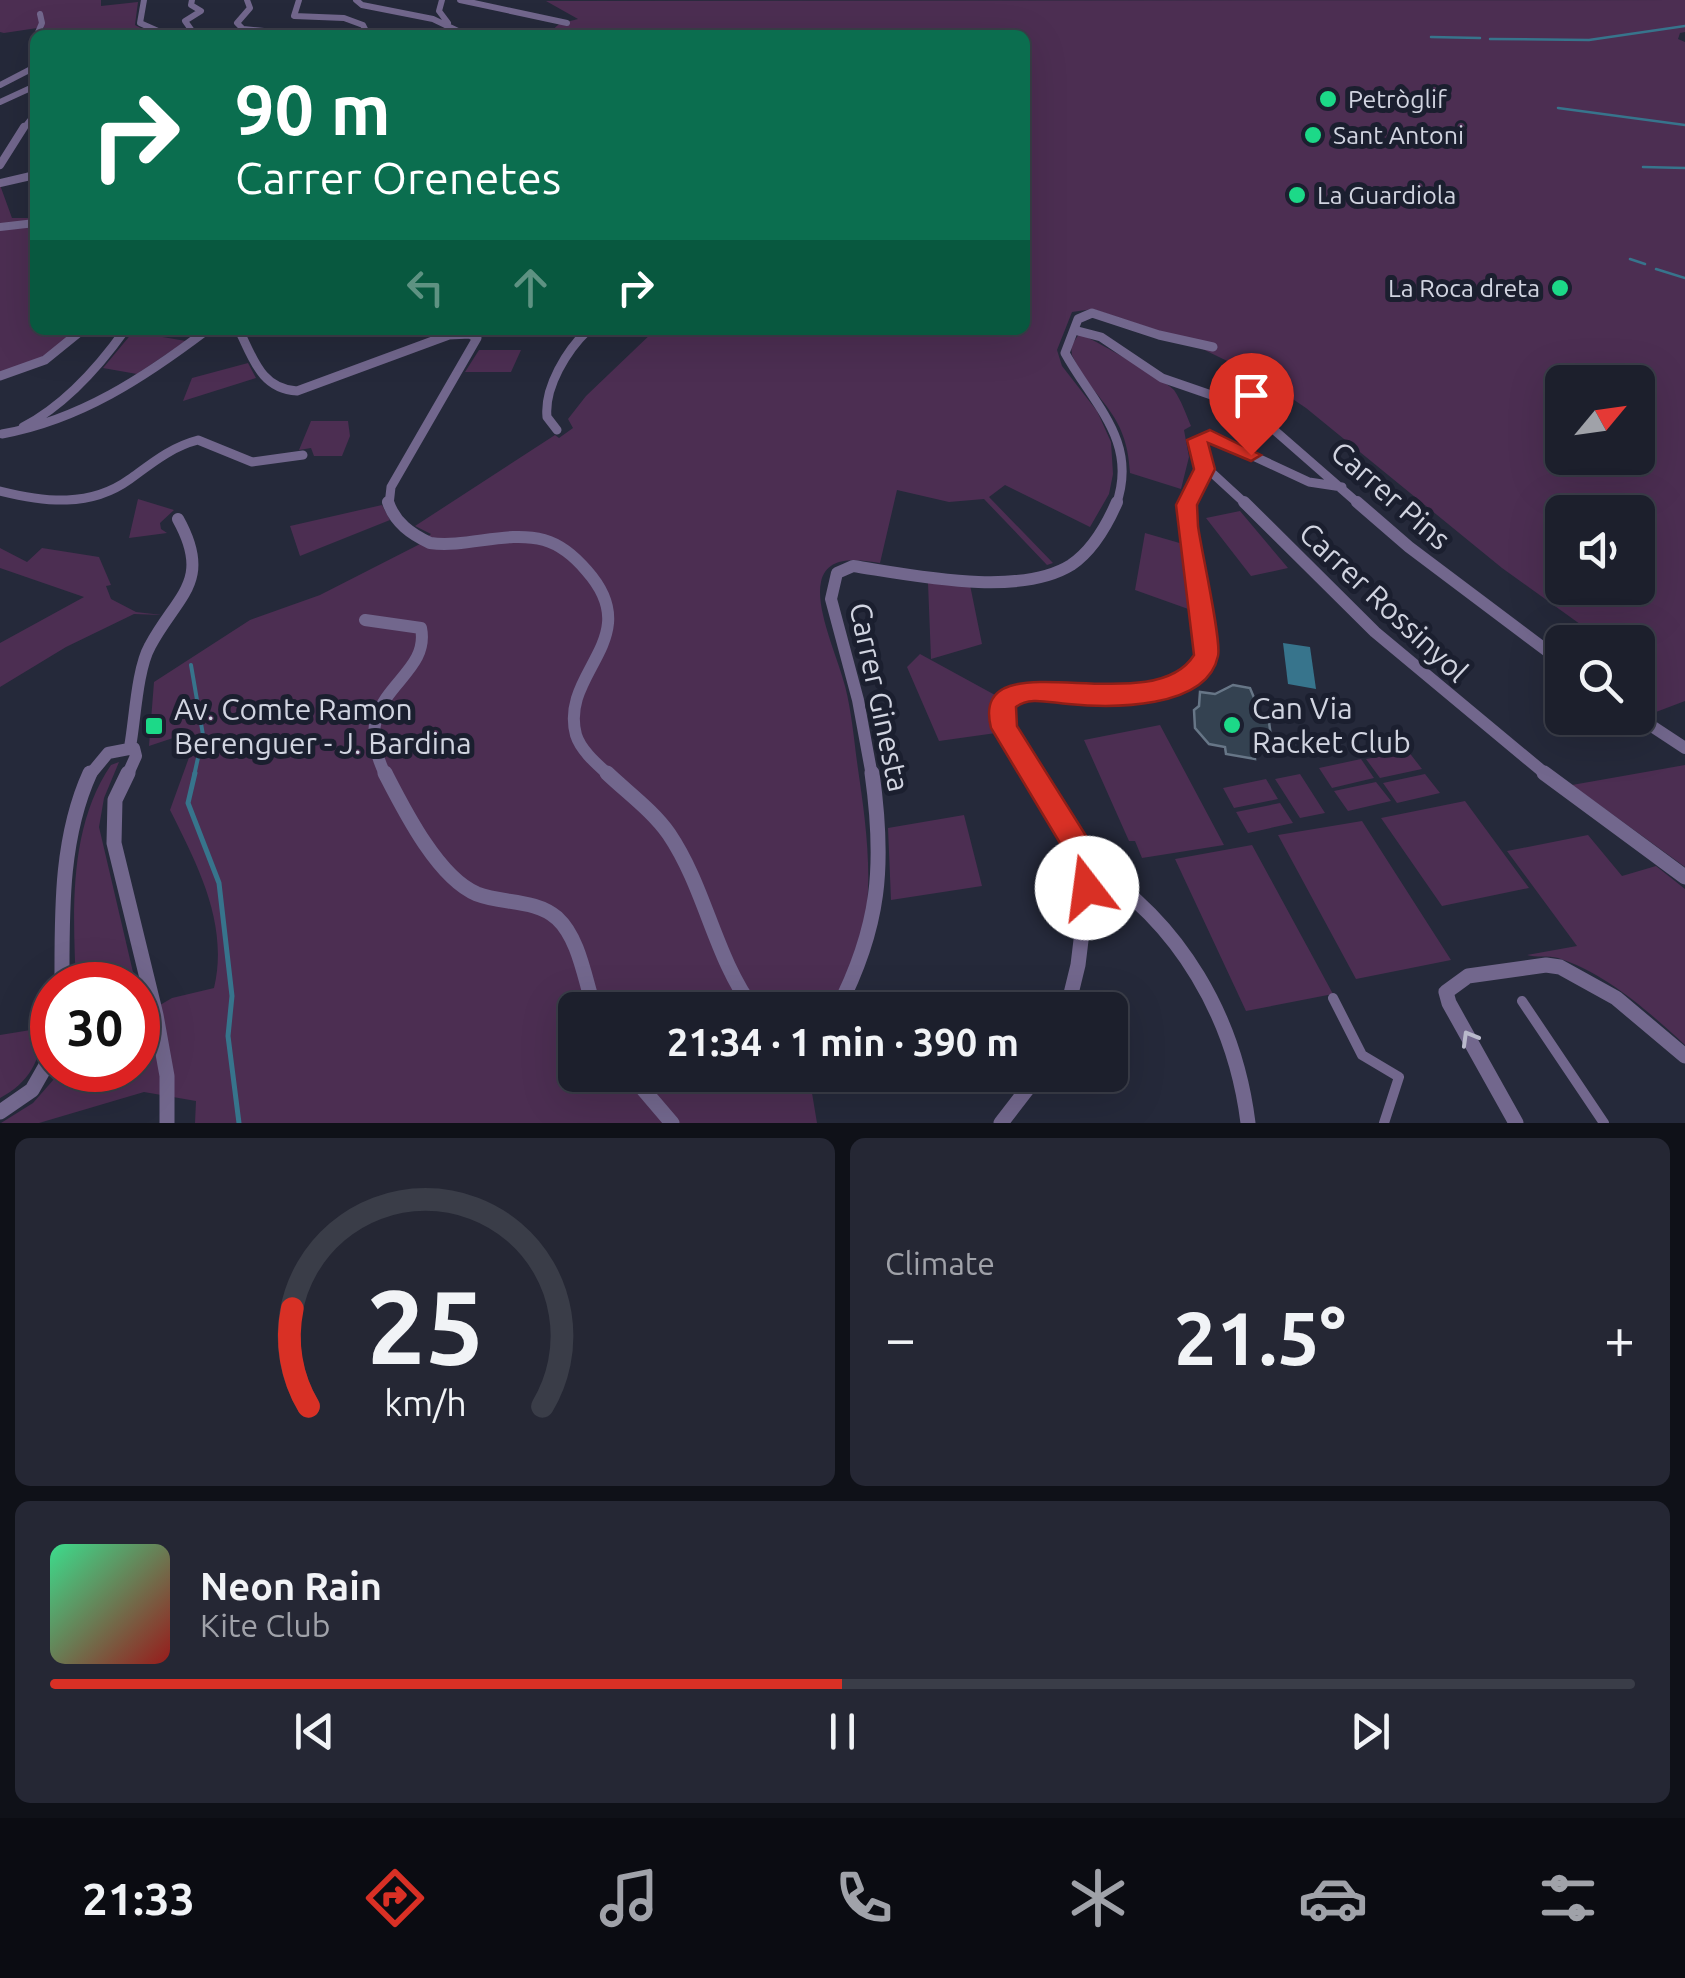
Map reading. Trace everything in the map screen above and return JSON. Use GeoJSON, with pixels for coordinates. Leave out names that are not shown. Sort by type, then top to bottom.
{"type":"FeatureCollection","features":[{"type":"Feature","properties":{"kind":"street"},"geometry":{"type":"LineString","coordinates":[[144,0],[140,23],[155,30]]}},
{"type":"Feature","properties":{"kind":"street"},"geometry":{"type":"LineString","coordinates":[[191,30],[185,21],[201,10],[192,0]]}},
{"type":"Feature","properties":{"kind":"street"},"geometry":{"type":"LineString","coordinates":[[247,0],[250,8],[237,23],[243,29],[253,30]]}},
{"type":"Feature","properties":{"kind":"street"},"geometry":{"type":"LineString","coordinates":[[299,0],[294,16],[344,18],[363,25],[366,30]]}},
{"type":"Feature","properties":{"kind":"street"},"geometry":{"type":"LineString","coordinates":[[356,0],[359,4],[433,19],[457,30]]}},
{"type":"Feature","properties":{"kind":"street"},"geometry":{"type":"LineString","coordinates":[[442,0],[439,11],[450,26]]}},
{"type":"Feature","properties":{"kind":"street"},"geometry":{"type":"LineString","coordinates":[[460,0],[567,23]]}},
{"type":"Feature","properties":{"kind":"street"},"geometry":{"type":"LineString","coordinates":[[501,0],[527,14]]}},
{"type":"Feature","properties":{"kind":"street"},"geometry":{"type":"LineString","coordinates":[[39,30],[40,14]]}},
{"type":"Feature","properties":{"kind":"street"},"geometry":{"type":"LineString","coordinates":[[0,85],[30,70]]}},
{"type":"Feature","properties":{"kind":"street"},"geometry":{"type":"LineString","coordinates":[[0,102],[30,88]]}},
{"type":"Feature","properties":{"kind":"street"},"geometry":{"type":"LineString","coordinates":[[0,165],[9,158],[21,127],[30,119]]}},
{"type":"Feature","properties":{"kind":"street"},"geometry":{"type":"LineString","coordinates":[[0,182],[30,176]]}},
{"type":"Feature","properties":{"kind":"street"},"geometry":{"type":"LineString","coordinates":[[0,226],[30,223]]}},
{"type":"Feature","properties":{"kind":"street"},"geometry":{"type":"LineString","coordinates":[[1074,330],[1082,316],[1098,314],[1160,335],[1213,347]]}},
{"type":"Feature","properties":{"kind":"street","name":"Carrer Pins"},"geometry":{"type":"LineString","coordinates":[[1074,330],[1100,337],[1162,378],[1249,408],[1442,573],[1545,649]]}},
{"type":"Feature","properties":{"kind":"street","name":"Carrer Ginesta"},"geometry":{"type":"LineString","coordinates":[[846,992],[870,943],[880,893],[880,854],[866,740],[831,599],[830,580],[838,570],[853,566],[952,579],[1033,576],[1068,566],[1091,546],[1116,508],[1122,461],[1115,430],[1065,353],[1074,330]]}},
{"type":"Feature","properties":{"kind":"street"},"geometry":{"type":"LineString","coordinates":[[0,376],[52,358],[77,335]]}},
{"type":"Feature","properties":{"kind":"street"},"geometry":{"type":"LineString","coordinates":[[1,434],[42,418],[122,335]]}},
{"type":"Feature","properties":{"kind":"street"},"geometry":{"type":"LineString","coordinates":[[1,434],[46,427],[154,369],[200,335]]}},
{"type":"Feature","properties":{"kind":"street"},"geometry":{"type":"LineString","coordinates":[[242,335],[264,379],[276,390],[291,394],[449,335],[475,335],[475,344],[388,493],[390,511],[406,530],[426,542],[458,546],[516,537],[554,542],[598,584],[609,605],[611,621],[583,693],[575,724],[578,739],[590,756],[650,809],[668,833],[741,992]]}},
{"type":"Feature","properties":{"kind":"street"},"geometry":{"type":"LineString","coordinates":[[557,430],[547,418],[548,399],[575,340],[582,335]]}},
{"type":"Feature","properties":{"kind":"street","name":"Carrer Rossinyol"},"geometry":{"type":"LineString","coordinates":[[1342,487],[1310,482],[1210,436],[1198,440],[1205,469],[1238,494],[1316,580],[1508,746],[1685,877]]}},
{"type":"Feature","properties":{"kind":"street"},"geometry":{"type":"LineString","coordinates":[[0,491],[36,498],[99,497],[171,449],[198,440],[252,462],[302,455]]}},
{"type":"Feature","properties":{"kind":"street"},"geometry":{"type":"LineString","coordinates":[[1205,469],[1186,505],[1206,655],[1198,672],[1178,686],[1123,696],[1028,690],[1012,694],[1001,714],[1005,728],[1090,866],[1130,889],[1198,980],[1218,1014],[1240,1067],[1248,1123]]}},
{"type":"Feature","properties":{"kind":"street"},"geometry":{"type":"LineString","coordinates":[[130,747],[148,648],[183,600],[193,578],[191,542],[178,519]]}},
{"type":"Feature","properties":{"kind":"street"},"geometry":{"type":"LineString","coordinates":[[364,620],[410,623],[424,634],[422,648],[384,698],[372,721],[372,748],[384,773],[428,844],[468,890],[543,910],[562,923],[588,992]]}},
{"type":"Feature","properties":{"kind":"street"},"geometry":{"type":"LineString","coordinates":[[1655,728],[1685,748]]}},
{"type":"Feature","properties":{"kind":"street"},"geometry":{"type":"LineString","coordinates":[[62,962],[62,891],[77,806],[102,760],[116,750],[134,748],[136,756],[115,800],[114,843],[145,961],[162,1051],[169,1108],[167,1123]]}},
{"type":"Feature","properties":{"kind":"street"},"geometry":{"type":"LineString","coordinates":[[1072,992],[1090,866]]}},
{"type":"Feature","properties":{"kind":"street"},"geometry":{"type":"LineString","coordinates":[[1516,1123],[1446,992],[1468,976],[1546,965],[1568,970],[1616,998],[1685,1056]]}},
{"type":"Feature","properties":{"kind":"street"},"geometry":{"type":"LineString","coordinates":[[1333,998],[1362,1055],[1399,1077],[1384,1123]]}},
{"type":"Feature","properties":{"kind":"street"},"geometry":{"type":"LineString","coordinates":[[1522,1001],[1604,1123]]}},
{"type":"Feature","properties":{"kind":"street"},"geometry":{"type":"LineString","coordinates":[[0,1112],[30,1092]]}},
{"type":"Feature","properties":{"kind":"street"},"geometry":{"type":"LineString","coordinates":[[646,1092],[672,1123]]}},
{"type":"Feature","properties":{"kind":"street"},"geometry":{"type":"LineString","coordinates":[[1001,1123],[1025,1092]]}},
{"type":"Feature","properties":{"kind":"shaded area"},"geometry":{"type":"Polygon","coordinates":[[[0,0],[101,0],[101,6],[138,2],[135,25],[144,30],[43,30],[44,27],[0,32],[0,0]]]}},
{"type":"Feature","properties":{"kind":"shaded area"},"geometry":{"type":"Polygon","coordinates":[[[1685,0],[1685,32],[1678,39],[1685,42],[1685,701],[1655,712],[1655,625],[1581,625],[1553,605],[1655,605],[1655,495],[1545,495],[1545,599],[1306,408],[1260,377],[1180,338],[1093,309],[1072,312],[1057,350],[1062,366],[1097,411],[1111,442],[1113,474],[1109,494],[1090,527],[1005,485],[989,497],[1053,563],[1047,565],[984,499],[949,502],[897,490],[880,563],[845,561],[824,573],[820,593],[849,706],[868,863],[864,927],[856,958],[842,986],[837,992],[558,992],[558,1092],[812,1092],[817,1123],[195,1123],[196,1101],[144,1092],[160,1092],[160,1005],[172,998],[214,988],[218,964],[208,896],[170,810],[191,752],[185,734],[149,746],[154,682],[250,620],[320,595],[420,544],[431,534],[415,526],[555,435],[559,438],[573,428],[568,419],[586,396],[650,335],[1030,335],[1030,30],[552,30],[578,19],[546,1],[1685,0]]]}},
{"type":"Feature","properties":{"kind":"shaded area"},"geometry":{"type":"Polygon","coordinates":[[[0,185],[12,218],[30,218],[30,335],[73,335],[55,352],[0,373],[0,185]]]}},
{"type":"Feature","properties":{"kind":"shaded area"},"geometry":{"type":"Polygon","coordinates":[[[1079,334],[1174,390],[1191,426],[1184,430],[1189,457],[1181,489],[1130,473],[1123,435],[1072,355],[1071,346],[1079,334]]]}},
{"type":"Feature","properties":{"kind":"shaded area"},"geometry":{"type":"Polygon","coordinates":[[[130,335],[186,341],[137,374],[103,368],[130,335]]]}},
{"type":"Feature","properties":{"kind":"shaded area"},"geometry":{"type":"Polygon","coordinates":[[[479,350],[521,350],[511,372],[465,372],[479,350]]]}},
{"type":"Feature","properties":{"kind":"shaded area"},"geometry":{"type":"Polygon","coordinates":[[[248,363],[256,378],[183,401],[192,378],[248,363]]]}},
{"type":"Feature","properties":{"kind":"shaded area"},"geometry":{"type":"Polygon","coordinates":[[[311,421],[348,421],[350,436],[342,456],[314,456],[311,448],[299,450],[311,421]]]}},
{"type":"Feature","properties":{"kind":"shaded area"},"geometry":{"type":"Polygon","coordinates":[[[138,499],[174,510],[160,523],[167,533],[129,538],[138,499]]]}},
{"type":"Feature","properties":{"kind":"shaded area"},"geometry":{"type":"Polygon","coordinates":[[[382,505],[390,520],[300,556],[290,526],[382,505]]]}},
{"type":"Feature","properties":{"kind":"shaded area"},"geometry":{"type":"Polygon","coordinates":[[[1240,511],[1288,568],[1251,576],[1206,518],[1240,511]]]}},
{"type":"Feature","properties":{"kind":"shaded area"},"geometry":{"type":"Polygon","coordinates":[[[1145,533],[1183,544],[1191,610],[1135,590],[1145,533]]]}},
{"type":"Feature","properties":{"kind":"shaded area"},"geometry":{"type":"Polygon","coordinates":[[[0,548],[27,562],[42,548],[99,557],[111,585],[106,586],[111,599],[136,612],[162,615],[134,614],[66,647],[0,687],[0,643],[84,597],[0,568],[0,548]]]}},
{"type":"Feature","properties":{"kind":"shaded area"},"geometry":{"type":"Polygon","coordinates":[[[928,583],[970,585],[982,644],[931,659],[928,583]]]}},
{"type":"Feature","properties":{"kind":"shaded area"},"geometry":{"type":"Polygon","coordinates":[[[920,654],[995,695],[989,713],[996,733],[939,741],[907,667],[920,654]]]}},
{"type":"Feature","properties":{"kind":"shaded area"},"geometry":{"type":"Polygon","coordinates":[[[1160,725],[1224,845],[1142,858],[1135,841],[1129,841],[1084,740],[1160,725]]]}},
{"type":"Feature","properties":{"kind":"shaded area"},"geometry":{"type":"Polygon","coordinates":[[[1408,751],[1422,769],[1380,778],[1366,759],[1408,751]]]}},
{"type":"Feature","properties":{"kind":"shaded area"},"geometry":{"type":"Polygon","coordinates":[[[1361,759],[1374,778],[1332,788],[1319,768],[1361,759]]]}},
{"type":"Feature","properties":{"kind":"shaded area"},"geometry":{"type":"Polygon","coordinates":[[[119,762],[104,798],[99,827],[131,962],[75,962],[74,900],[80,843],[97,790],[111,765],[119,762]]]}},
{"type":"Feature","properties":{"kind":"shaded area"},"geometry":{"type":"Polygon","coordinates":[[[1685,765],[1685,867],[1572,785],[1685,765]]]}},
{"type":"Feature","properties":{"kind":"shaded area"},"geometry":{"type":"Polygon","coordinates":[[[1300,774],[1325,813],[1300,818],[1275,779],[1300,774]]]}},
{"type":"Feature","properties":{"kind":"shaded area"},"geometry":{"type":"Polygon","coordinates":[[[1425,774],[1440,793],[1397,803],[1383,783],[1425,774]]]}},
{"type":"Feature","properties":{"kind":"shaded area"},"geometry":{"type":"Polygon","coordinates":[[[1266,779],[1278,799],[1234,808],[1223,788],[1266,779]]]}},
{"type":"Feature","properties":{"kind":"shaded area"},"geometry":{"type":"Polygon","coordinates":[[[1376,782],[1391,801],[1348,811],[1334,791],[1376,782]]]}},
{"type":"Feature","properties":{"kind":"shaded area"},"geometry":{"type":"Polygon","coordinates":[[[1465,801],[1529,888],[1442,906],[1381,818],[1465,801]]]}},
{"type":"Feature","properties":{"kind":"shaded area"},"geometry":{"type":"Polygon","coordinates":[[[1280,803],[1293,823],[1248,833],[1236,812],[1280,803]]]}},
{"type":"Feature","properties":{"kind":"shaded area"},"geometry":{"type":"Polygon","coordinates":[[[964,815],[982,886],[891,900],[888,828],[964,815]]]}},
{"type":"Feature","properties":{"kind":"shaded area"},"geometry":{"type":"Polygon","coordinates":[[[1362,821],[1451,960],[1356,979],[1278,835],[1362,821]]]}},
{"type":"Feature","properties":{"kind":"shaded area"},"geometry":{"type":"Polygon","coordinates":[[[1588,835],[1622,876],[1656,866],[1685,889],[1685,1045],[1642,1007],[1593,973],[1558,958],[1527,955],[1577,946],[1507,851],[1588,835]]]}},
{"type":"Feature","properties":{"kind":"shaded area"},"geometry":{"type":"Polygon","coordinates":[[[1252,845],[1333,994],[1246,1011],[1175,859],[1252,845]]]}},
{"type":"Feature","properties":{"kind":"shaded area"},"geometry":{"type":"Polygon","coordinates":[[[30,1030],[30,1072],[0,1098],[0,1035],[30,1030]]]}},
{"type":"Feature","properties":{"kind":"shaded area"},"geometry":{"type":"Polygon","coordinates":[[[43,1092],[144,1092],[39,1123],[1,1123],[33,1103],[43,1092]]]}},
{"type":"Feature","properties":{"kind":"water"},"geometry":{"type":"Polygon","coordinates":[[[1283,643],[1310,647],[1316,689],[1288,684],[1283,643]]]}},
{"type":"Feature","properties":{"kind":"building","name":"Can Via Racket Club"},"geometry":{"type":"Polygon","coordinates":[[[1233,685],[1250,688],[1269,722],[1271,736],[1252,733],[1255,759],[1226,754],[1225,747],[1209,744],[1195,728],[1194,710],[1199,706],[1200,692],[1215,694],[1233,685]]]}},
{"type":"Feature","properties":{"kind":"waterway"},"geometry":{"type":"LineString","coordinates":[[1490,39],[1589,40],[1685,26]]}},
{"type":"Feature","properties":{"kind":"waterway"},"geometry":{"type":"LineString","coordinates":[[1431,37],[1480,38]]}},
{"type":"Feature","properties":{"kind":"waterway"},"geometry":{"type":"LineString","coordinates":[[1558,108],[1685,125]]}},
{"type":"Feature","properties":{"kind":"waterway"},"geometry":{"type":"LineString","coordinates":[[1643,167],[1685,168]]}},
{"type":"Feature","properties":{"kind":"waterway"},"geometry":{"type":"LineString","coordinates":[[1630,259],[1645,264]]}},
{"type":"Feature","properties":{"kind":"waterway"},"geometry":{"type":"LineString","coordinates":[[1656,269],[1685,278]]}},
{"type":"Feature","properties":{"kind":"waterway"},"geometry":{"type":"LineString","coordinates":[[191,665],[203,735],[194,776]]}},
{"type":"Feature","properties":{"kind":"waterway"},"geometry":{"type":"LineString","coordinates":[[195,773],[188,803],[219,883],[232,996],[228,1036],[239,1123]]}},
{"type":"Feature","properties":{"kind":"place","name":"Petròglif"},"geometry":{"type":"Point","coordinates":[1328,99]}},
{"type":"Feature","properties":{"kind":"place","name":"Sant Antoni"},"geometry":{"type":"Point","coordinates":[1313,135]}},
{"type":"Feature","properties":{"kind":"place","name":"La Guardiola"},"geometry":{"type":"Point","coordinates":[1297,195]}},
{"type":"Feature","properties":{"kind":"place","name":"La Roca dreta"},"geometry":{"type":"Point","coordinates":[1560,288]}},
{"type":"Feature","properties":{"kind":"place","name":"Can Via Racket Club"},"geometry":{"type":"Point","coordinates":[1232,725]}},
{"type":"Feature","properties":{"kind":"place","name":"Av. Comte Ramon Berenguer - J. Bardina"},"geometry":{"type":"Point","coordinates":[154,726]}},
{"type":"Feature","properties":{"kind":"route"},"geometry":{"type":"LineString","coordinates":[[1087,888],[1090,866],[1005,728],[1001,714],[1004,703],[1012,694],[1028,690],[1086,696],[1149,694],[1193,678],[1206,655],[1186,505],[1205,469],[1198,440],[1210,436],[1251,455]]}}]}
